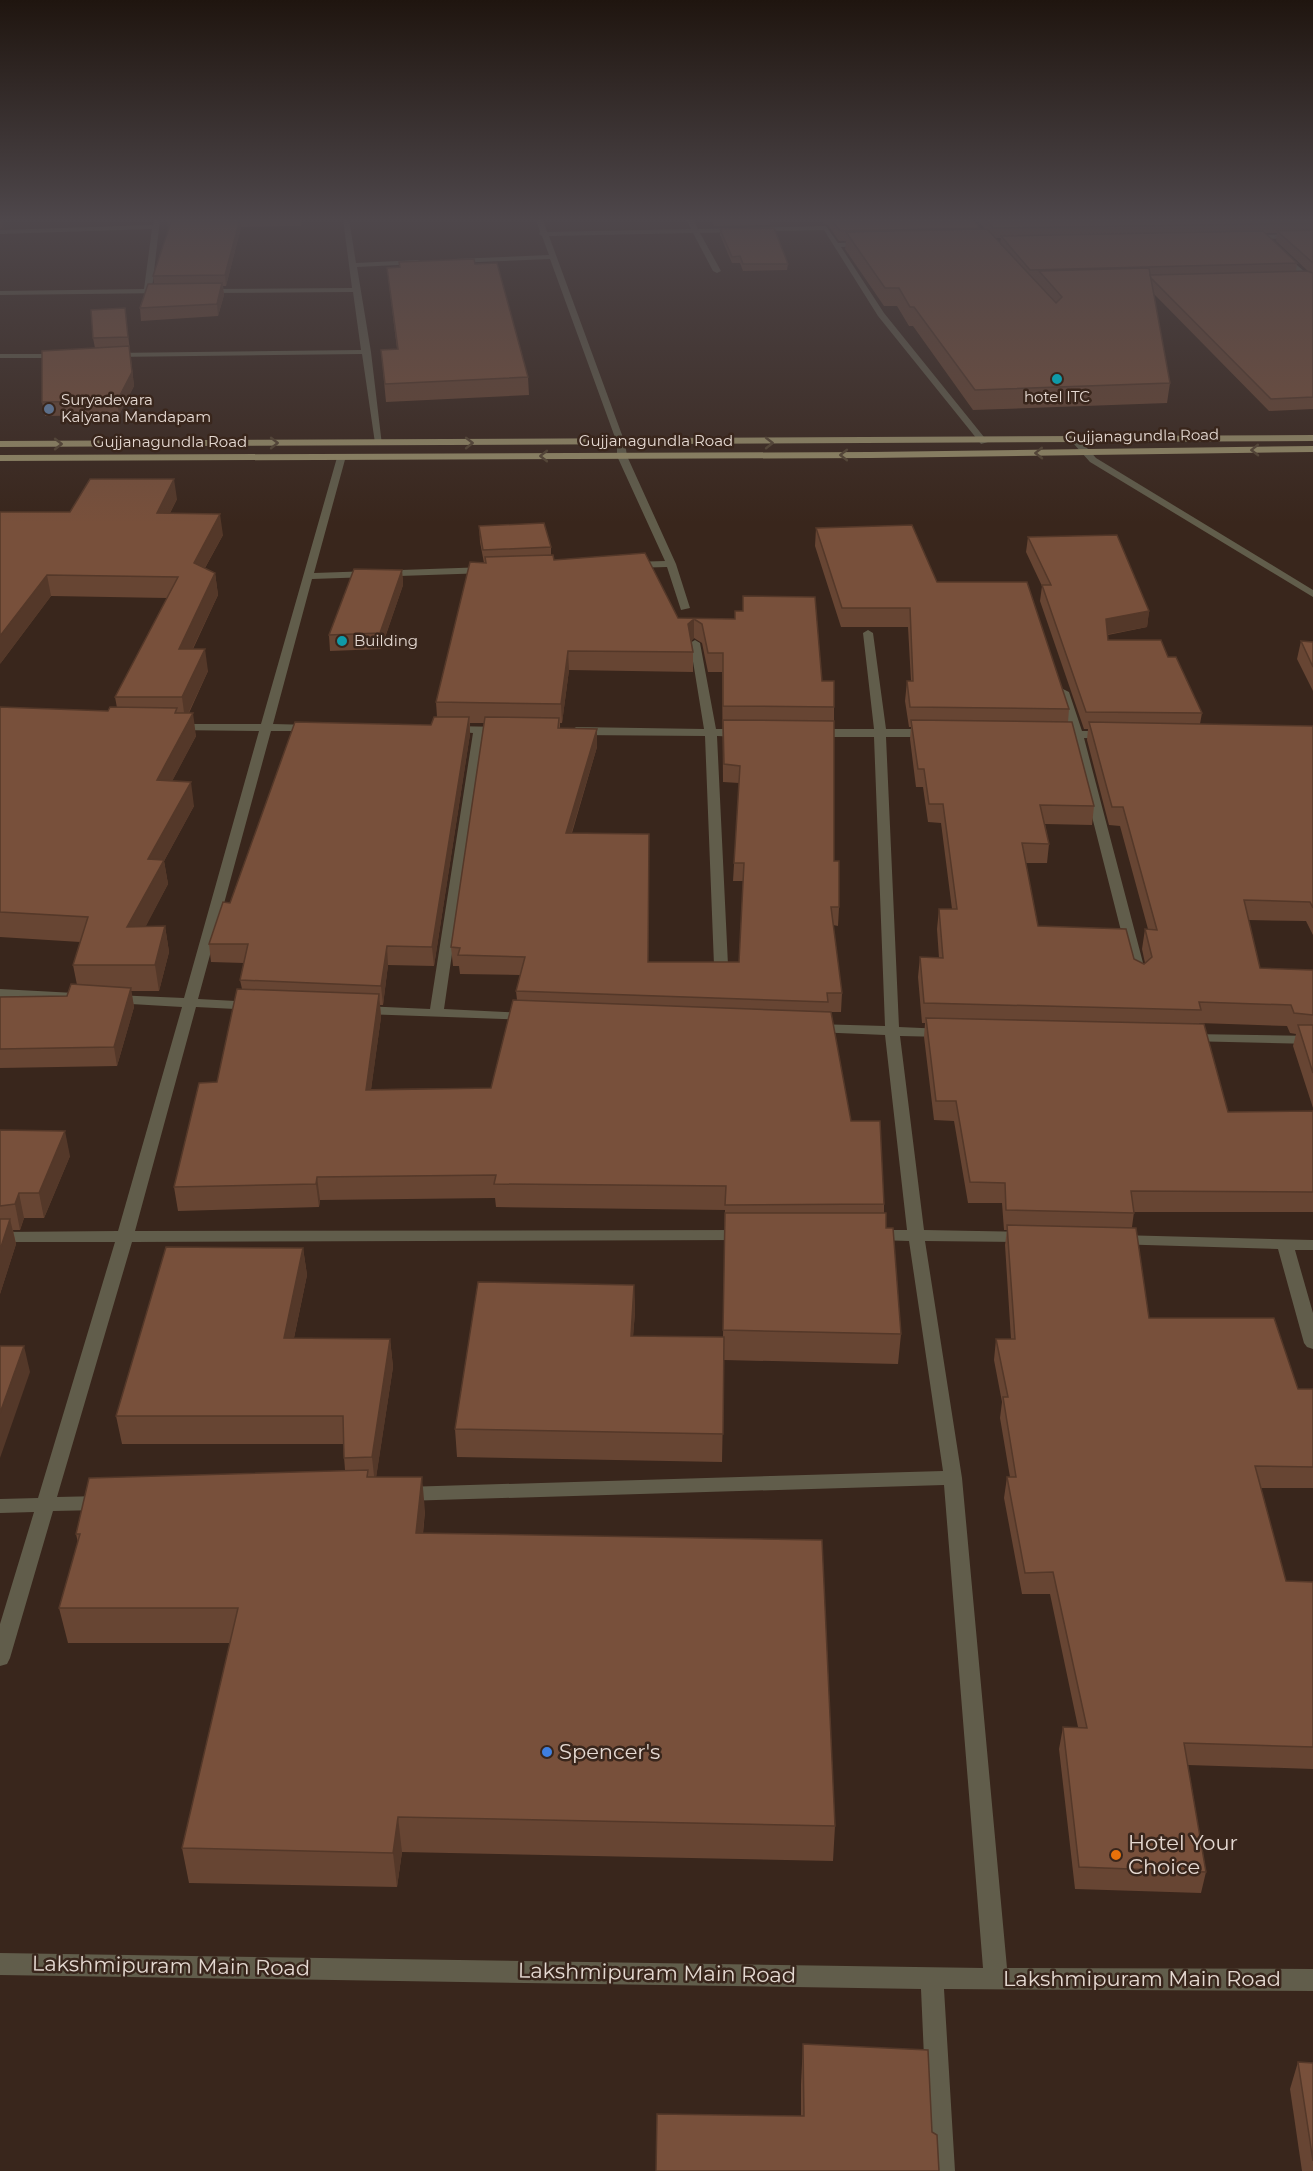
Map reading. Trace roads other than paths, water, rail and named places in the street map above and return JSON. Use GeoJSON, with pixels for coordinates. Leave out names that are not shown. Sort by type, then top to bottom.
{"type":"FeatureCollection","features":[{"type":"Feature","properties":{"kind":"main road","name":"Gujjanagundla Road"},"geometry":{"type":"LineString","coordinates":[[0,444],[984,442],[1313,438]]}},
{"type":"Feature","properties":{"kind":"main road","name":"Gujjanagundla Road"},"geometry":{"type":"LineString","coordinates":[[0,458],[1084,453],[1313,449]]}},
{"type":"Feature","properties":{"kind":"street"},"geometry":{"type":"LineString","coordinates":[[361,320],[379,443]]}},
{"type":"Feature","properties":{"kind":"street"},"geometry":{"type":"LineString","coordinates":[[575,320],[621,443],[621,456],[671,564],[685,608]]}},
{"type":"Feature","properties":{"kind":"street"},"geometry":{"type":"LineString","coordinates":[[886,320],[984,442]]}},
{"type":"Feature","properties":{"kind":"street"},"geometry":{"type":"LineString","coordinates":[[106,355],[367,352]]}},
{"type":"Feature","properties":{"kind":"street"},"geometry":{"type":"LineString","coordinates":[[0,356],[71,356]]}},
{"type":"Feature","properties":{"kind":"street"},"geometry":{"type":"LineString","coordinates":[[1076,441],[1084,453],[1313,594]]}},
{"type":"Feature","properties":{"kind":"street"},"geometry":{"type":"LineString","coordinates":[[0,1658],[125,1237],[341,456]]}},
{"type":"Feature","properties":{"kind":"street"},"geometry":{"type":"LineString","coordinates":[[615,566],[671,564]]}},
{"type":"Feature","properties":{"kind":"street"},"geometry":{"type":"LineString","coordinates":[[308,576],[499,570]]}},
{"type":"Feature","properties":{"kind":"street"},"geometry":{"type":"LineString","coordinates":[[868,633],[880,732],[892,1032],[916,1234],[953,1478],[996,1979]]}},
{"type":"Feature","properties":{"kind":"street"},"geometry":{"type":"LineString","coordinates":[[695,643],[711,733],[721,965]]}},
{"type":"Feature","properties":{"kind":"street"},"geometry":{"type":"LineString","coordinates":[[1059,679],[1077,734],[1140,978]]}},
{"type":"Feature","properties":{"kind":"street"},"geometry":{"type":"LineString","coordinates":[[161,727],[324,729]]}},
{"type":"Feature","properties":{"kind":"street"},"geometry":{"type":"LineString","coordinates":[[432,729],[514,730]]}},
{"type":"Feature","properties":{"kind":"street"},"geometry":{"type":"LineString","coordinates":[[436,1013],[479,730]]}},
{"type":"Feature","properties":{"kind":"street"},"geometry":{"type":"LineString","coordinates":[[560,731],[756,733]]}},
{"type":"Feature","properties":{"kind":"street"},"geometry":{"type":"LineString","coordinates":[[802,733],[938,733]]}},
{"type":"Feature","properties":{"kind":"street"},"geometry":{"type":"LineString","coordinates":[[1042,734],[1124,735]]}},
{"type":"Feature","properties":{"kind":"street"},"geometry":{"type":"LineString","coordinates":[[0,993],[270,1007]]}},
{"type":"Feature","properties":{"kind":"street"},"geometry":{"type":"LineString","coordinates":[[353,1010],[541,1018]]}},
{"type":"Feature","properties":{"kind":"street"},"geometry":{"type":"LineString","coordinates":[[798,1028],[962,1033]]}},
{"type":"Feature","properties":{"kind":"street"},"geometry":{"type":"LineString","coordinates":[[1173,1037],[1313,1040]]}},
{"type":"Feature","properties":{"kind":"street"},"geometry":{"type":"LineString","coordinates":[[856,1235],[916,1234],[1047,1238]]}},
{"type":"Feature","properties":{"kind":"street"},"geometry":{"type":"LineString","coordinates":[[0,1237],[760,1235]]}},
{"type":"Feature","properties":{"kind":"street"},"geometry":{"type":"LineString","coordinates":[[1106,1240],[1313,1245]]}},
{"type":"Feature","properties":{"kind":"street"},"geometry":{"type":"LineString","coordinates":[[1285,1244],[1313,1343]]}},
{"type":"Feature","properties":{"kind":"street"},"geometry":{"type":"LineString","coordinates":[[391,1495],[953,1478]]}},
{"type":"Feature","properties":{"kind":"street"},"geometry":{"type":"LineString","coordinates":[[0,1506],[116,1503]]}},
{"type":"Feature","properties":{"kind":"street","name":"Lakshmipuram Main Road"},"geometry":{"type":"LineString","coordinates":[[0,1964],[996,1979],[1313,1980]]}},
{"type":"Feature","properties":{"kind":"street"},"geometry":{"type":"LineString","coordinates":[[932,1977],[942,2171]]}},
{"type":"Feature","properties":{"kind":"place","name":"hotel ITC"},"geometry":{"type":"Point","coordinates":[1057,379]}},
{"type":"Feature","properties":{"kind":"place","name":"Suryadevara Kalyana Mandapam"},"geometry":{"type":"Point","coordinates":[49,409]}},
{"type":"Feature","properties":{"kind":"place","name":"Building"},"geometry":{"type":"Point","coordinates":[342,641]}},
{"type":"Feature","properties":{"kind":"place","name":"Spencer's"},"geometry":{"type":"Point","coordinates":[547,1752]}},
{"type":"Feature","properties":{"kind":"place","name":"Hotel Your Choice"},"geometry":{"type":"Point","coordinates":[1116,1855]}}]}
